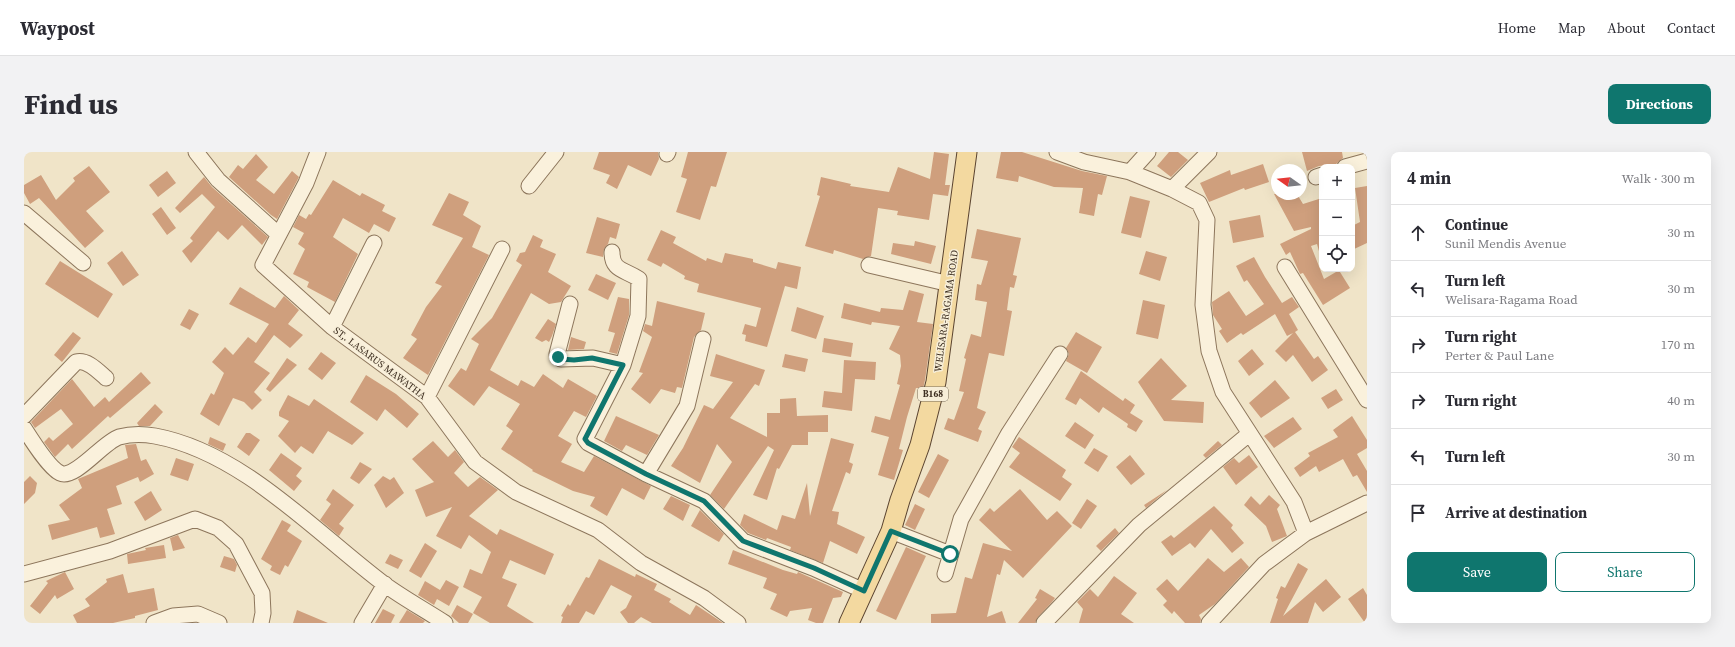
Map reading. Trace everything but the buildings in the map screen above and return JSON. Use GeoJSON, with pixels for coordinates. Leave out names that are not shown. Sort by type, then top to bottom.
{"type":"FeatureCollection","features":[{"type":"Feature","properties":{"kind":"main road","name":"WELISARA-RAGAMA ROAD"},"geometry":{"type":"LineString","coordinates":[[849,623],[891,531],[900,500],[920,445],[936,382],[967,152]]}},
{"type":"Feature","properties":{"kind":"street"},"geometry":{"type":"LineString","coordinates":[[196,152],[218,180],[278,234]]}},
{"type":"Feature","properties":{"kind":"street","name":"ST,. LASARUS MAWATHA"},"geometry":{"type":"LineString","coordinates":[[318,152],[306,183],[263,265],[332,327],[427,397],[476,462],[510,487],[598,530],[641,563],[704,598],[738,623]]}},
{"type":"Feature","properties":{"kind":"street"},"geometry":{"type":"LineString","coordinates":[[529,186],[556,152]]}},
{"type":"Feature","properties":{"kind":"street"},"geometry":{"type":"LineString","coordinates":[[1056,152],[1087,157],[1130,172],[1172,189],[1199,203],[1207,220],[1203,305],[1209,351],[1224,392],[1249,434],[1294,502],[1306,533]]}},
{"type":"Feature","properties":{"kind":"street"},"geometry":{"type":"LineString","coordinates":[[1130,172],[1148,152]]}},
{"type":"Feature","properties":{"kind":"street"},"geometry":{"type":"LineString","coordinates":[[1172,189],[1209,152]]}},
{"type":"Feature","properties":{"kind":"street"},"geometry":{"type":"LineString","coordinates":[[1350,164],[1361,158]]}},
{"type":"Feature","properties":{"kind":"street"},"geometry":{"type":"LineString","coordinates":[[24,213],[83,263]]}},
{"type":"Feature","properties":{"kind":"street"},"geometry":{"type":"LineString","coordinates":[[332,327],[374,243]]}},
{"type":"Feature","properties":{"kind":"street"},"geometry":{"type":"LineString","coordinates":[[427,397],[502,249]]}},
{"type":"Feature","properties":{"kind":"street"},"geometry":{"type":"LineString","coordinates":[[612,252],[612,262],[617,268],[638,278],[640,285],[638,316],[623,365],[585,439],[588,443],[646,474],[704,501],[743,541],[814,568],[864,591]]}},
{"type":"Feature","properties":{"kind":"street"},"geometry":{"type":"LineString","coordinates":[[868,265],[950,284]]}},
{"type":"Feature","properties":{"kind":"street"},"geometry":{"type":"LineString","coordinates":[[1285,266],[1367,400]]}},
{"type":"Feature","properties":{"kind":"street"},"geometry":{"type":"LineString","coordinates":[[570,304],[557,354],[558,357],[561,359],[574,360],[592,358],[623,365]]}},
{"type":"Feature","properties":{"kind":"street"},"geometry":{"type":"LineString","coordinates":[[646,474],[687,406],[703,338]]}},
{"type":"Feature","properties":{"kind":"street"},"geometry":{"type":"LineString","coordinates":[[945,574],[961,519],[1009,433],[1060,354]]}},
{"type":"Feature","properties":{"kind":"street"},"geometry":{"type":"LineString","coordinates":[[24,416],[76,362],[81,361],[89,364],[106,378]]}},
{"type":"Feature","properties":{"kind":"street"},"geometry":{"type":"LineString","coordinates":[[24,428],[42,454],[58,472],[65,475],[74,472],[102,446],[119,437],[133,435],[155,436],[186,445],[214,456],[245,473],[385,584],[445,623]]}},
{"type":"Feature","properties":{"kind":"street"},"geometry":{"type":"LineString","coordinates":[[1044,623],[1139,525],[1249,434]]}},
{"type":"Feature","properties":{"kind":"street"},"geometry":{"type":"LineString","coordinates":[[1209,623],[1264,564],[1306,533],[1367,502]]}},
{"type":"Feature","properties":{"kind":"street"},"geometry":{"type":"LineString","coordinates":[[24,574],[110,550],[196,519],[218,528],[236,544],[262,593],[263,613],[261,623]]}},
{"type":"Feature","properties":{"kind":"street"},"geometry":{"type":"LineString","coordinates":[[891,531],[950,554]]}},
{"type":"Feature","properties":{"kind":"street"},"geometry":{"type":"LineString","coordinates":[[362,623],[385,584]]}},
{"type":"Feature","properties":{"kind":"street"},"geometry":{"type":"LineString","coordinates":[[154,623],[173,616],[196,618],[219,623]]}},
{"type":"Feature","properties":{"kind":"route"},"geometry":{"type":"LineString","coordinates":[[558,357],[561,359],[574,360],[592,358],[623,365],[585,439],[588,443],[646,474],[704,501],[743,541],[814,568],[864,591],[891,531],[950,554]]}}]}
